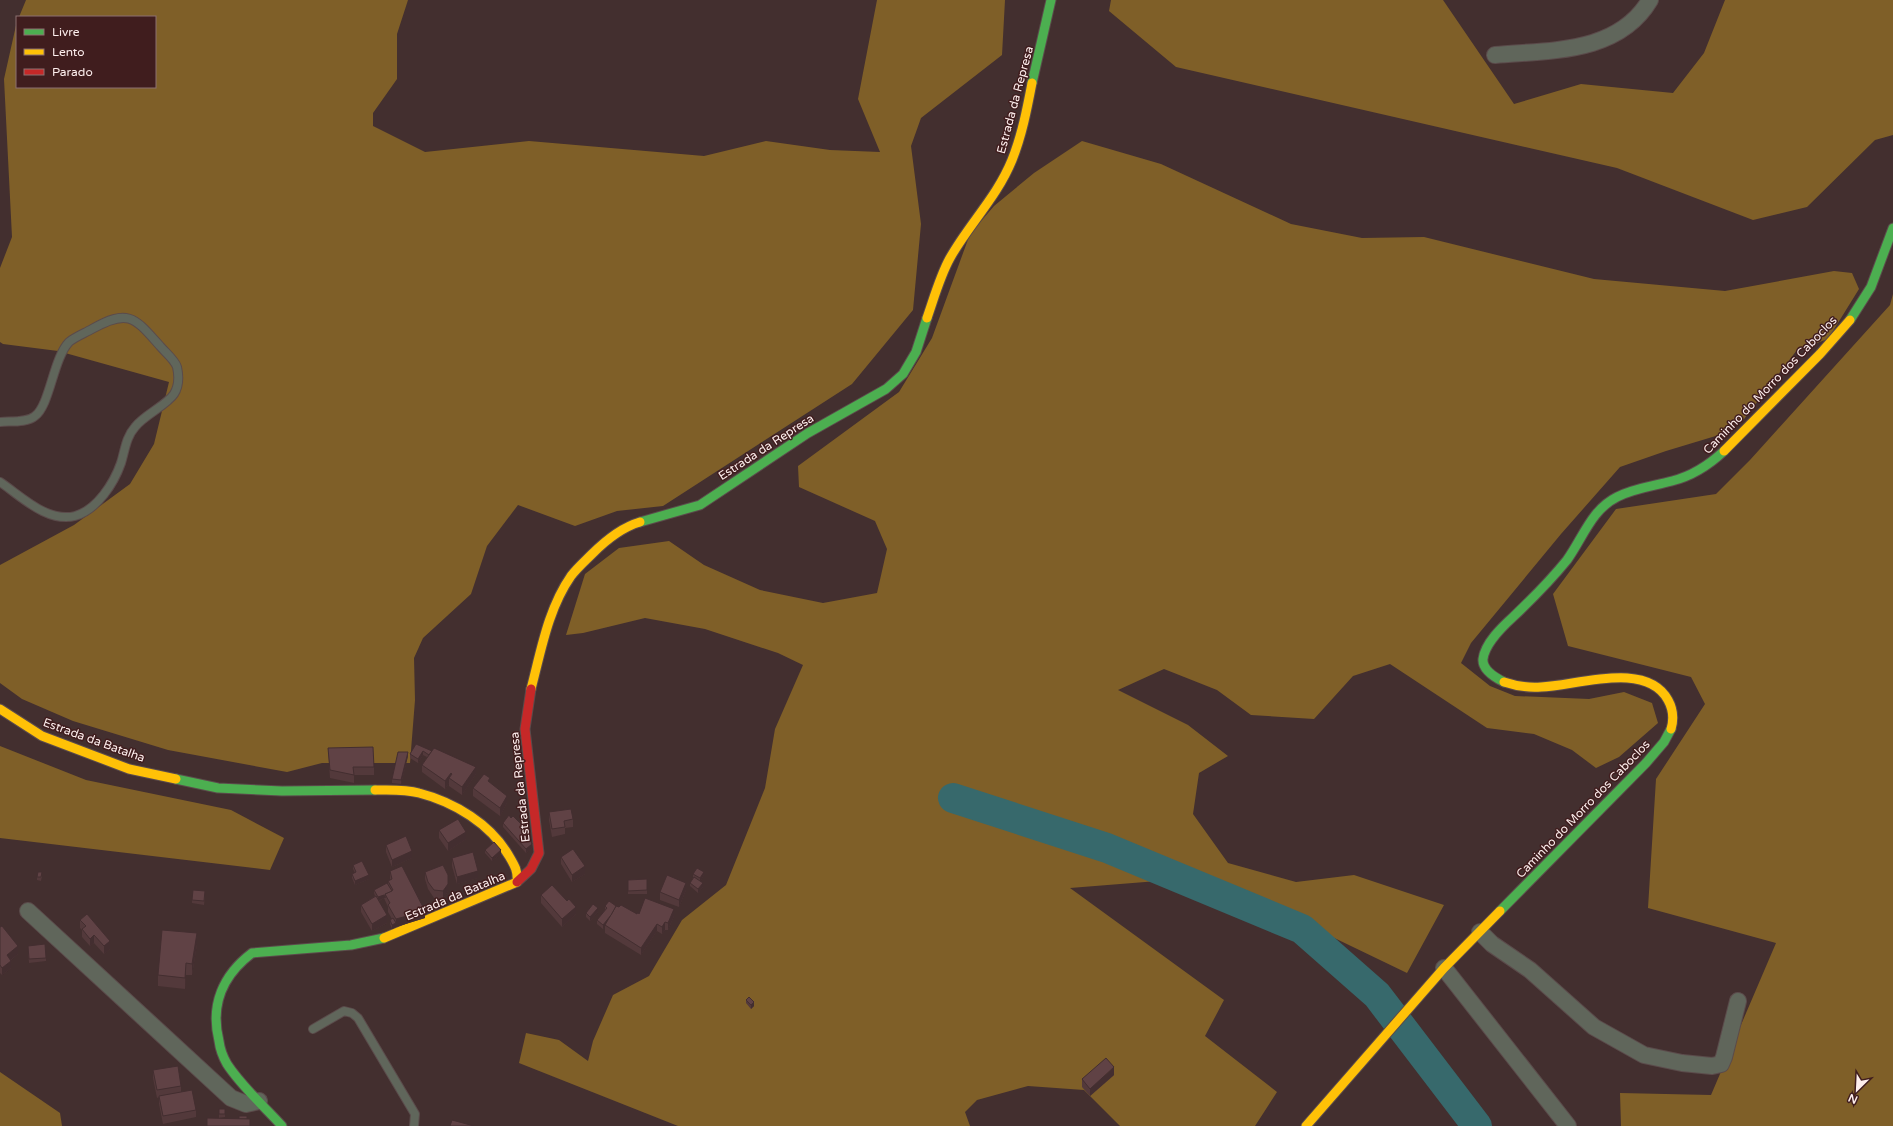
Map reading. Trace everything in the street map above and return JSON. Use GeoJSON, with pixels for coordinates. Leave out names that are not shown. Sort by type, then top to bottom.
{"type":"FeatureCollection","features":[{"type":"Feature","properties":{"kind":"street","name":"Estrada da Represa"},"geometry":{"type":"LineString","coordinates":[[517,882],[530,872],[537,863],[539,853],[525,729],[529,698],[547,629],[563,589],[572,575],[603,543],[634,524],[684,511],[700,505],[808,433],[886,389],[903,374],[916,352],[936,291],[950,258],[993,197],[1012,160],[1024,121],[1051,0]]}},
{"type":"Feature","properties":{"kind":"street"},"geometry":{"type":"LineString","coordinates":[[1495,55],[1581,47],[1610,37],[1628,26],[1646,8],[1650,0]]}},
{"type":"Feature","properties":{"kind":"street","name":"Caminho do Morro dos Caboclos"},"geometry":{"type":"LineString","coordinates":[[1306,1126],[1386,1036],[1440,972],[1650,758],[1663,744],[1673,727],[1675,712],[1667,697],[1655,687],[1640,679],[1622,677],[1558,688],[1506,684],[1493,676],[1485,668],[1483,658],[1489,644],[1503,627],[1532,600],[1568,558],[1593,519],[1607,503],[1626,492],[1684,478],[1714,461],[1753,423],[1843,330],[1867,295],[1893,228]]}},
{"type":"Feature","properties":{"kind":"street","name":"Estrada da Batalha"},"geometry":{"type":"LineString","coordinates":[[0,709],[42,736],[129,769],[218,788],[282,791],[371,789],[417,792],[447,802],[486,827],[502,843],[518,872],[517,882],[486,897],[386,938],[351,945],[252,953],[240,961],[230,974],[218,997],[215,1025],[226,1063],[282,1126]]}},
{"type":"Feature","properties":{"kind":"street"},"geometry":{"type":"LineString","coordinates":[[28,911],[231,1098],[246,1104],[259,1101]]}},
{"type":"Feature","properties":{"kind":"street"},"geometry":{"type":"LineString","coordinates":[[1480,932],[1492,944],[1530,970],[1594,1027],[1644,1055],[1682,1063],[1712,1066],[1721,1064],[1738,1001]]}},
{"type":"Feature","properties":{"kind":"street"},"geometry":{"type":"LineString","coordinates":[[1440,972],[1568,1126]]}},
{"type":"Feature","properties":{"kind":"lane"},"geometry":{"type":"LineString","coordinates":[[0,422],[25,420],[35,416],[42,407],[59,358],[69,342],[109,319],[125,318],[138,322],[177,366],[178,382],[174,394],[135,426],[128,437],[120,464],[108,489],[92,506],[74,516],[53,515],[33,507],[0,482]]}},
{"type":"Feature","properties":{"kind":"lane"},"geometry":{"type":"LineString","coordinates":[[313,1029],[344,1010],[352,1013],[358,1018],[415,1114],[414,1126]]}},
{"type":"Feature","properties":{"kind":"shaded area"},"geometry":{"type":"Polygon","coordinates":[[[26,0],[408,0],[397,34],[397,79],[373,113],[373,126],[425,152],[529,141],[704,156],[766,141],[830,150],[880,152],[858,99],[877,0],[1005,0],[1002,55],[921,118],[911,146],[921,224],[913,310],[852,384],[663,506],[617,511],[575,526],[518,505],[487,546],[471,594],[423,638],[414,658],[415,700],[410,763],[322,763],[287,772],[168,750],[73,721],[22,699],[0,683],[0,565],[74,525],[130,484],[154,444],[169,382],[58,351],[3,344],[0,342],[0,268],[12,237],[4,79],[16,25],[16,88],[156,88],[156,16],[19,16],[26,0]]]}},
{"type":"Feature","properties":{"kind":"shaded area"},"geometry":{"type":"Polygon","coordinates":[[[1111,0],[1443,0],[1514,104],[1581,84],[1673,93],[1704,53],[1725,0],[1893,0],[1893,135],[1875,140],[1807,207],[1753,220],[1617,168],[1176,67],[1109,11],[1111,0]]]}},
{"type":"Feature","properties":{"kind":"shaded area"},"geometry":{"type":"Polygon","coordinates":[[[1082,141],[1161,164],[1291,224],[1362,238],[1424,237],[1594,279],[1725,291],[1834,271],[1852,273],[1859,289],[1828,339],[1797,350],[1744,419],[1719,435],[1620,467],[1561,534],[1471,643],[1461,663],[1490,686],[1515,696],[1589,699],[1624,692],[1652,703],[1658,723],[1619,757],[1596,768],[1572,750],[1534,734],[1487,728],[1390,664],[1353,676],[1314,719],[1251,715],[1217,690],[1164,669],[1118,690],[1188,725],[1228,756],[1199,773],[1193,814],[1228,863],[1296,882],[1354,875],[1444,905],[1407,973],[1208,877],[1070,888],[1224,1000],[1205,1036],[1277,1092],[1255,1126],[1120,1126],[1084,1090],[1028,1086],[977,1100],[965,1112],[970,1126],[678,1126],[519,1063],[526,1033],[559,1040],[588,1061],[593,1041],[613,995],[649,976],[682,920],[726,885],[765,788],[775,729],[803,665],[778,653],[705,629],[645,618],[583,633],[566,635],[585,574],[619,548],[669,541],[704,565],[760,590],[823,603],[877,593],[887,549],[875,521],[799,487],[798,466],[899,392],[932,338],[970,234],[994,206],[1034,173],[1082,141]]]}},
{"type":"Feature","properties":{"kind":"shaded area"},"geometry":{"type":"Polygon","coordinates":[[[1893,294],[1893,1126],[1621,1126],[1620,1093],[1711,1095],[1776,943],[1648,908],[1656,779],[1705,704],[1691,677],[1568,646],[1553,594],[1616,509],[1716,494],[1750,460],[1890,305],[1893,294]]]}},
{"type":"Feature","properties":{"kind":"shaded area"},"geometry":{"type":"Polygon","coordinates":[[[0,746],[86,780],[231,810],[284,838],[270,870],[0,838],[0,746]]]}},
{"type":"Feature","properties":{"kind":"shaded area"},"geometry":{"type":"Polygon","coordinates":[[[0,1072],[60,1113],[62,1126],[0,1126],[0,1072]]]}},
{"type":"Feature","properties":{"kind":"building"},"geometry":{"type":"Polygon","coordinates":[[[416,744],[432,751],[429,755],[423,751],[418,759],[410,754],[416,744]]]}},
{"type":"Feature","properties":{"kind":"building"},"geometry":{"type":"Polygon","coordinates":[[[373,747],[374,767],[353,767],[354,775],[330,770],[328,748],[373,747]]]}},
{"type":"Feature","properties":{"kind":"building"},"geometry":{"type":"Polygon","coordinates":[[[434,748],[476,767],[462,787],[449,778],[452,774],[451,773],[445,781],[422,765],[434,748]]]}},
{"type":"Feature","properties":{"kind":"building"},"geometry":{"type":"Polygon","coordinates":[[[398,752],[408,752],[401,780],[392,779],[398,752]]]}},
{"type":"Feature","properties":{"kind":"building"},"geometry":{"type":"Polygon","coordinates":[[[484,774],[490,778],[488,781],[507,796],[500,808],[473,788],[484,774]]]}},
{"type":"Feature","properties":{"kind":"building"},"geometry":{"type":"Polygon","coordinates":[[[571,809],[573,819],[564,821],[565,827],[552,829],[549,812],[571,809]]]}},
{"type":"Feature","properties":{"kind":"building"},"geometry":{"type":"Polygon","coordinates":[[[509,815],[511,818],[513,816],[524,827],[532,844],[526,849],[503,823],[509,815]]]}},
{"type":"Feature","properties":{"kind":"building"},"geometry":{"type":"Polygon","coordinates":[[[458,819],[466,832],[448,843],[439,830],[458,819]]]}},
{"type":"Feature","properties":{"kind":"building"},"geometry":{"type":"Polygon","coordinates":[[[406,836],[412,851],[392,860],[386,845],[406,836]]]}},
{"type":"Feature","properties":{"kind":"building"},"geometry":{"type":"Polygon","coordinates":[[[494,842],[501,850],[492,858],[485,850],[494,842]]]}},
{"type":"Feature","properties":{"kind":"building"},"geometry":{"type":"Polygon","coordinates":[[[573,849],[585,866],[572,875],[561,857],[573,849]]]}},
{"type":"Feature","properties":{"kind":"building"},"geometry":{"type":"Polygon","coordinates":[[[473,852],[478,871],[457,877],[452,858],[473,852]]]}},
{"type":"Feature","properties":{"kind":"building"},"geometry":{"type":"Polygon","coordinates":[[[362,861],[369,875],[355,881],[352,874],[356,872],[353,865],[362,861]]]}},
{"type":"Feature","properties":{"kind":"building"},"geometry":{"type":"Polygon","coordinates":[[[443,865],[448,875],[448,884],[443,891],[434,890],[428,882],[425,872],[443,865]]]}},
{"type":"Feature","properties":{"kind":"building"},"geometry":{"type":"Polygon","coordinates":[[[402,866],[425,911],[396,919],[388,905],[390,903],[385,894],[393,890],[388,881],[392,879],[390,871],[402,866]]]}},
{"type":"Feature","properties":{"kind":"building"},"geometry":{"type":"Polygon","coordinates":[[[697,868],[704,872],[700,878],[693,874],[697,868]]]}},
{"type":"Feature","properties":{"kind":"building"},"geometry":{"type":"Polygon","coordinates":[[[38,872],[42,872],[41,877],[37,877],[38,872]]]}},
{"type":"Feature","properties":{"kind":"building"},"geometry":{"type":"Polygon","coordinates":[[[667,875],[686,883],[679,900],[660,892],[667,875]]]}},
{"type":"Feature","properties":{"kind":"building"},"geometry":{"type":"Polygon","coordinates":[[[694,877],[703,883],[698,889],[690,883],[694,877]]]}},
{"type":"Feature","properties":{"kind":"building"},"geometry":{"type":"Polygon","coordinates":[[[647,879],[647,890],[628,891],[628,880],[647,879]]]}},
{"type":"Feature","properties":{"kind":"building"},"geometry":{"type":"Polygon","coordinates":[[[387,883],[392,891],[385,894],[385,898],[384,895],[378,897],[374,890],[387,883]]]}},
{"type":"Feature","properties":{"kind":"building"},"geometry":{"type":"Polygon","coordinates":[[[552,885],[567,901],[569,899],[576,907],[562,919],[541,895],[552,885]]]}},
{"type":"Feature","properties":{"kind":"building"},"geometry":{"type":"Polygon","coordinates":[[[193,890],[205,891],[204,901],[192,900],[193,890]]]}},
{"type":"Feature","properties":{"kind":"building"},"geometry":{"type":"Polygon","coordinates":[[[376,896],[387,915],[372,924],[361,905],[376,896]]]}},
{"type":"Feature","properties":{"kind":"building"},"geometry":{"type":"Polygon","coordinates":[[[645,898],[674,909],[668,923],[665,922],[662,927],[657,924],[641,948],[605,925],[616,906],[619,907],[621,905],[637,914],[638,912],[639,914],[645,898]]]}},
{"type":"Feature","properties":{"kind":"building"},"geometry":{"type":"Polygon","coordinates":[[[609,901],[616,906],[603,925],[597,920],[607,908],[605,906],[609,901]]]}},
{"type":"Feature","properties":{"kind":"building"},"geometry":{"type":"Polygon","coordinates":[[[593,904],[598,908],[590,917],[586,913],[593,904]]]}},
{"type":"Feature","properties":{"kind":"building"},"geometry":{"type":"Polygon","coordinates":[[[87,914],[110,941],[104,946],[94,935],[90,939],[82,929],[86,926],[80,920],[87,914]]]}},
{"type":"Feature","properties":{"kind":"building"},"geometry":{"type":"Polygon","coordinates":[[[393,918],[396,923],[392,925],[390,920],[393,918]]]}},
{"type":"Feature","properties":{"kind":"building"},"geometry":{"type":"Polygon","coordinates":[[[2,926],[18,946],[7,955],[11,961],[2,968],[0,965],[0,927],[2,926]]]}},
{"type":"Feature","properties":{"kind":"building"},"geometry":{"type":"Polygon","coordinates":[[[162,930],[197,933],[192,964],[186,963],[185,978],[158,975],[162,930]]]}},
{"type":"Feature","properties":{"kind":"building"},"geometry":{"type":"Polygon","coordinates":[[[45,944],[46,958],[29,959],[28,946],[45,944]]]}},
{"type":"Feature","properties":{"kind":"building"},"geometry":{"type":"Polygon","coordinates":[[[749,997],[754,1002],[751,1005],[746,1000],[749,997]]]}},
{"type":"Feature","properties":{"kind":"building"},"geometry":{"type":"Polygon","coordinates":[[[1106,1058],[1114,1067],[1090,1089],[1082,1079],[1106,1058]]]}},
{"type":"Feature","properties":{"kind":"building"},"geometry":{"type":"Polygon","coordinates":[[[178,1066],[181,1086],[157,1090],[153,1070],[178,1066]]]}},
{"type":"Feature","properties":{"kind":"building"},"geometry":{"type":"Polygon","coordinates":[[[192,1090],[196,1110],[163,1116],[159,1096],[192,1090]]]}},
{"type":"Feature","properties":{"kind":"building"},"geometry":{"type":"Polygon","coordinates":[[[219,1109],[225,1109],[225,1114],[219,1114],[219,1109]]]}},
{"type":"Feature","properties":{"kind":"building"},"geometry":{"type":"Polygon","coordinates":[[[239,1116],[247,1116],[247,1119],[239,1119],[239,1116]]]}},
{"type":"Feature","properties":{"kind":"building"},"geometry":{"type":"Polygon","coordinates":[[[207,1118],[250,1119],[250,1126],[207,1126],[207,1118]]]}},
{"type":"Feature","properties":{"kind":"building"},"geometry":{"type":"Polygon","coordinates":[[[452,1120],[474,1126],[450,1126],[452,1120]]]}},
{"type":"Feature","properties":{"kind":"waterway"},"geometry":{"type":"LineString","coordinates":[[953,798],[1107,848],[1302,929],[1377,995],[1477,1126]]}},
{"type":"Feature","properties":{"kind":"traffic: fast"},"geometry":{"type":"LineString","coordinates":[[1032,83],[1051,0]]}},
{"type":"Feature","properties":{"kind":"traffic: fast"},"geometry":{"type":"LineString","coordinates":[[1850,320],[1871,287],[1893,228]]}},
{"type":"Feature","properties":{"kind":"traffic: fast"},"geometry":{"type":"LineString","coordinates":[[640,522],[700,505],[808,433],[886,389],[903,374],[916,352],[927,318]]}},
{"type":"Feature","properties":{"kind":"traffic: fast"},"geometry":{"type":"LineString","coordinates":[[1504,682],[1490,673],[1483,663],[1484,653],[1490,641],[1499,630],[1541,590],[1567,560],[1588,525],[1600,509],[1624,494],[1637,489],[1679,479],[1693,473],[1712,461],[1724,451]]}},
{"type":"Feature","properties":{"kind":"traffic: fast"},"geometry":{"type":"LineString","coordinates":[[1500,911],[1646,763],[1664,742],[1671,729]]}},
{"type":"Feature","properties":{"kind":"traffic: fast"},"geometry":{"type":"LineString","coordinates":[[176,779],[218,788],[282,791],[375,790]]}},
{"type":"Feature","properties":{"kind":"traffic: fast"},"geometry":{"type":"LineString","coordinates":[[282,1126],[239,1081],[223,1056],[220,1047],[216,1015],[221,992],[226,981],[233,971],[252,953],[351,945],[384,938]]}},
{"type":"Feature","properties":{"kind":"traffic: slow"},"geometry":{"type":"LineString","coordinates":[[927,318],[946,265],[999,186],[1012,160],[1021,132],[1032,83]]}},
{"type":"Feature","properties":{"kind":"traffic: slow"},"geometry":{"type":"LineString","coordinates":[[1724,451],[1820,354],[1850,320]]}},
{"type":"Feature","properties":{"kind":"traffic: slow"},"geometry":{"type":"LineString","coordinates":[[531,689],[551,616],[556,602],[571,576],[608,539],[627,527],[640,522]]}},
{"type":"Feature","properties":{"kind":"traffic: slow"},"geometry":{"type":"LineString","coordinates":[[1504,682],[1513,685],[1536,687],[1556,686],[1609,678],[1627,678],[1644,681],[1658,688],[1668,700],[1672,714],[1671,729]]}},
{"type":"Feature","properties":{"kind":"traffic: slow"},"geometry":{"type":"LineString","coordinates":[[0,709],[42,736],[129,769],[176,779]]}},
{"type":"Feature","properties":{"kind":"traffic: slow"},"geometry":{"type":"LineString","coordinates":[[375,790],[414,792],[432,797],[458,808],[482,824],[501,844],[509,856],[517,875],[517,882],[384,938]]}},
{"type":"Feature","properties":{"kind":"traffic: slow"},"geometry":{"type":"LineString","coordinates":[[1306,1126],[1444,968],[1500,911]]}},
{"type":"Feature","properties":{"kind":"traffic: jam"},"geometry":{"type":"LineString","coordinates":[[517,882],[531,869],[539,853],[525,729],[531,689]]}}]}
